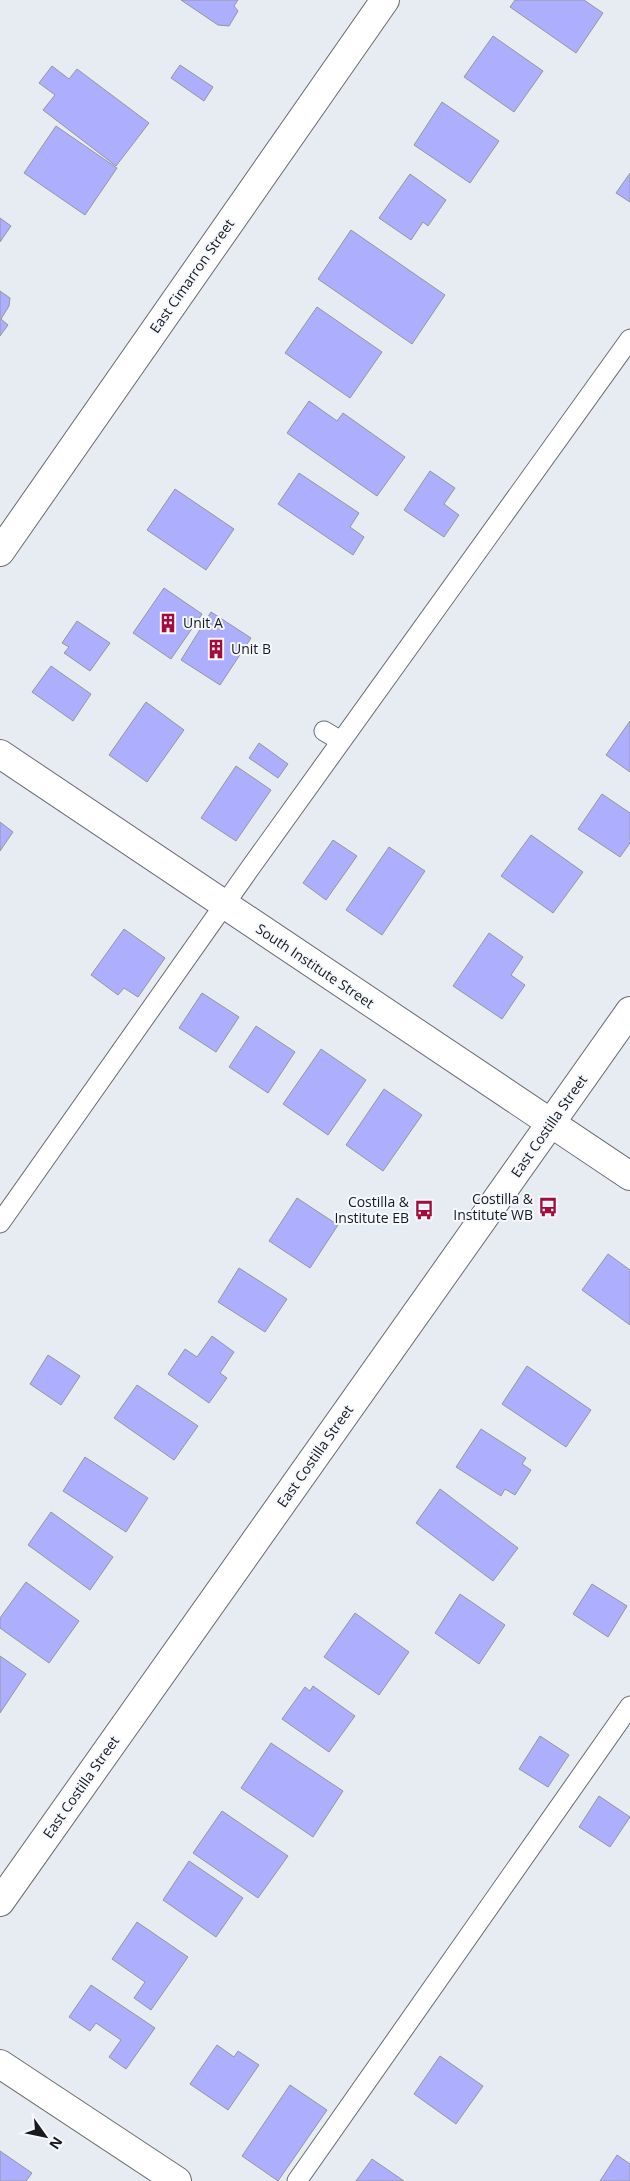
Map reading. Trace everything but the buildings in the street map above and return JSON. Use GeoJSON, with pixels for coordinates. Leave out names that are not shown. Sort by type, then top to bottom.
{"type":"FeatureCollection","features":[{"type":"Feature","properties":{"kind":"street","name":"East Cimarron Street"},"geometry":{"type":"LineString","coordinates":[[0,552],[385,0]]}},
{"type":"Feature","properties":{"kind":"street","name":"South Institute Street"},"geometry":{"type":"LineString","coordinates":[[0,754],[630,1176]]}},
{"type":"Feature","properties":{"kind":"street","name":"East Costilla Street"},"geometry":{"type":"LineString","coordinates":[[0,1902],[630,1011]]}},
{"type":"Feature","properties":{"kind":"street"},"geometry":{"type":"LineString","coordinates":[[0,2064],[177,2181]]}},
{"type":"Feature","properties":{"kind":"lane"},"geometry":{"type":"LineString","coordinates":[[0,1223],[224,904],[630,339]]}},
{"type":"Feature","properties":{"kind":"lane"},"geometry":{"type":"LineString","coordinates":[[324,731],[341,742]]}},
{"type":"Feature","properties":{"kind":"lane"},"geometry":{"type":"LineString","coordinates":[[297,2181],[630,1706]]}},
{"type":"Feature","properties":{"kind":"place","name":"Unit A"},"geometry":{"type":"Point","coordinates":[168,623]}},
{"type":"Feature","properties":{"kind":"place","name":"Unit B"},"geometry":{"type":"Point","coordinates":[216,649]}},
{"type":"Feature","properties":{"kind":"place","name":"Costilla & Institute WB"},"geometry":{"type":"Point","coordinates":[548,1207]}},
{"type":"Feature","properties":{"kind":"place","name":"Costilla & Institute EB"},"geometry":{"type":"Point","coordinates":[424,1210]}}]}
